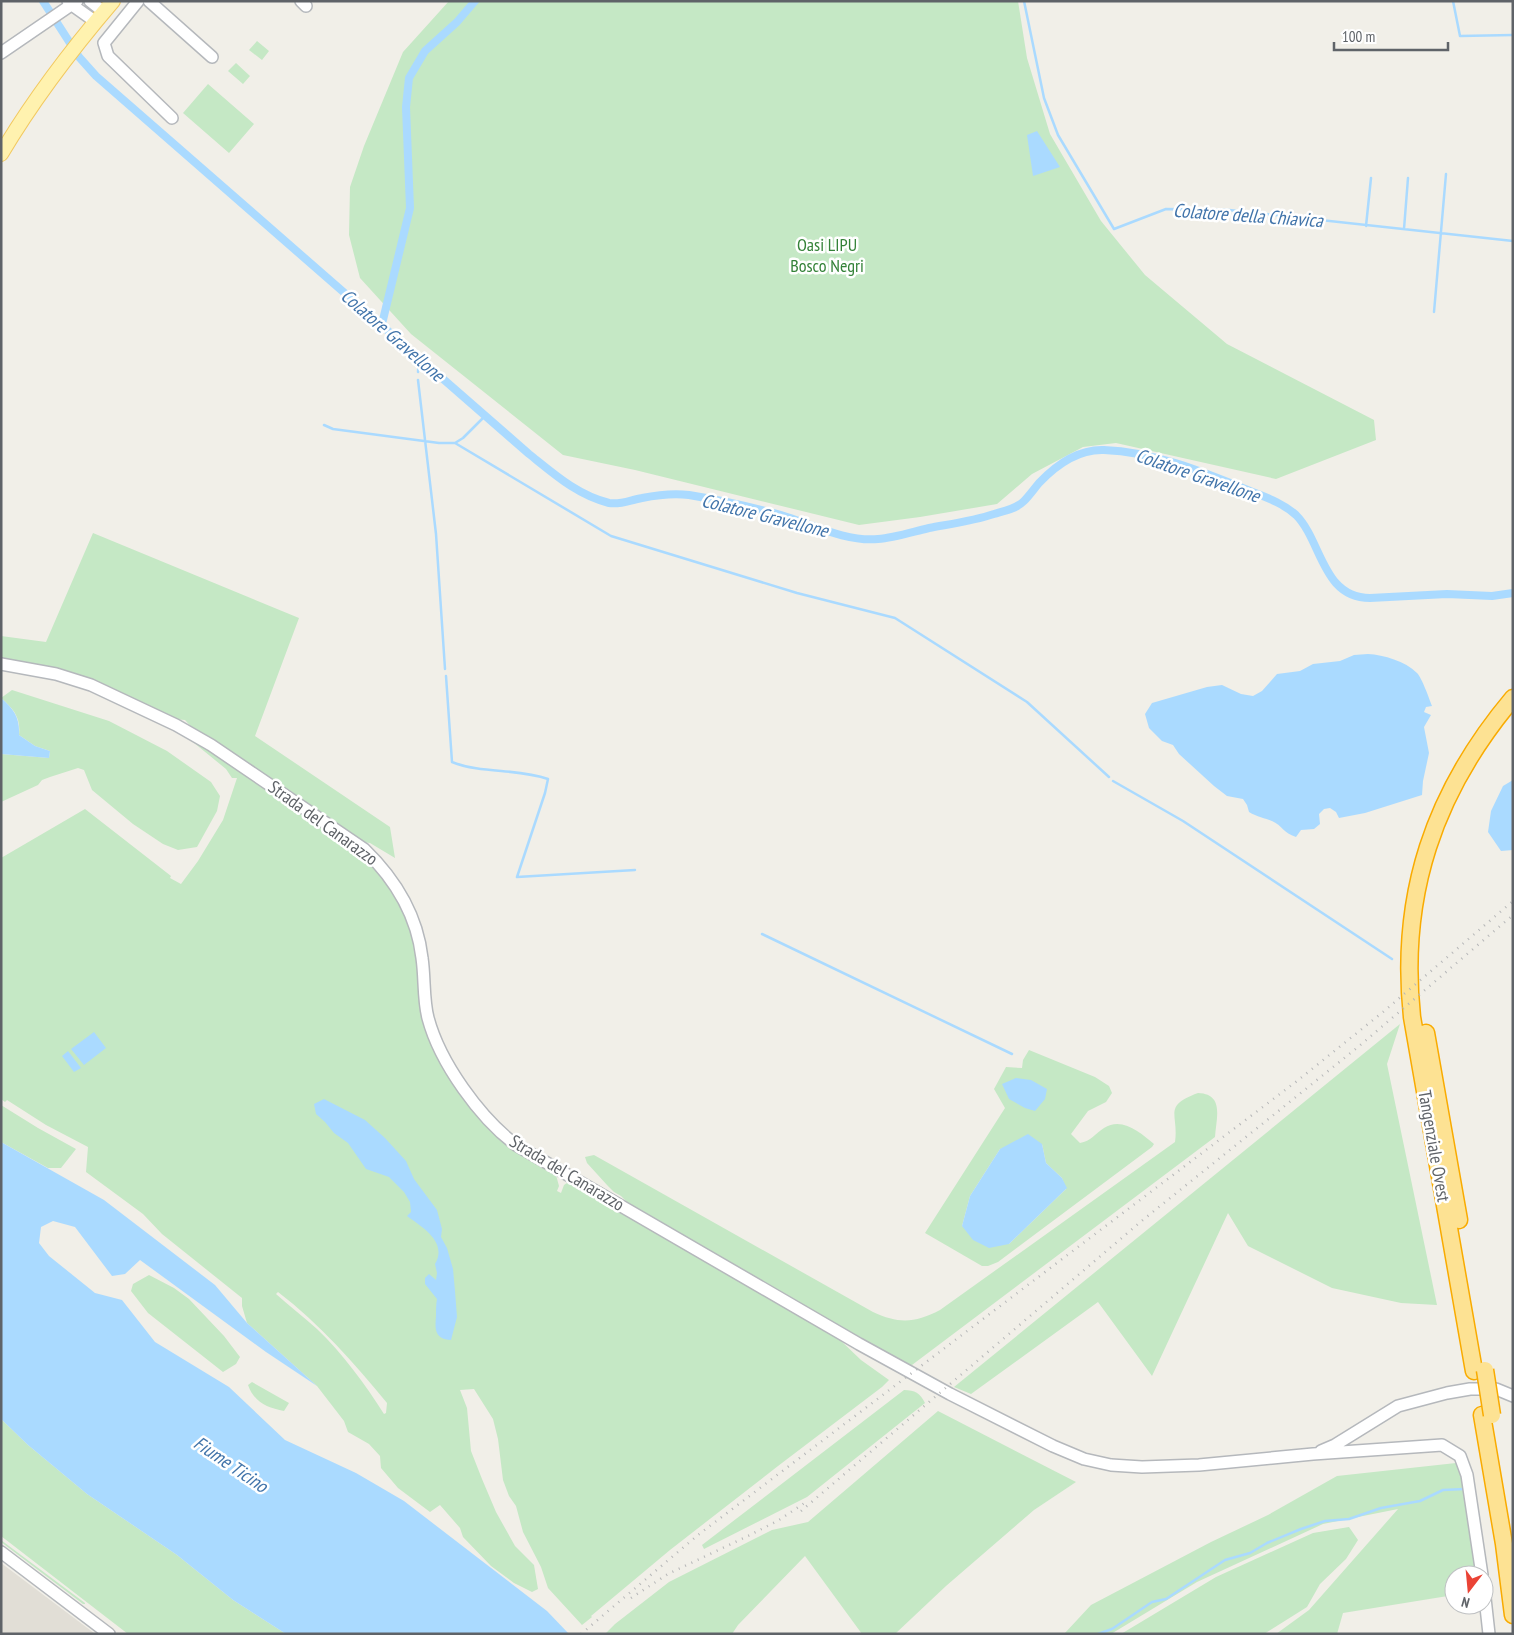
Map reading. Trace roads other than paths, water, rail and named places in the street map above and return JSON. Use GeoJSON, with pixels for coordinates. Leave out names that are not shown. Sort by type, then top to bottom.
{"type":"FeatureCollection","features":[{"type":"Feature","properties":{"kind":"highway","name":"Tangenziale Ovest"},"geometry":{"type":"LineString","coordinates":[[1513,698],[1488,728],[1463,766],[1434,828],[1426,850],[1413,904],[1409,962],[1409,990],[1413,1026],[1487,1415],[1513,1538]]}},
{"type":"Feature","properties":{"kind":"highway","name":"Tangenziale Ovest"},"geometry":{"type":"LineString","coordinates":[[1479,1371],[1422,1010],[1419,963],[1424,909],[1443,833],[1456,800],[1468,778],[1490,743],[1513,712]]}},
{"type":"Feature","properties":{"kind":"highway","name":"Tangenziale Ovest"},"geometry":{"type":"LineString","coordinates":[[1487,1415],[1513,1614]]}},
{"type":"Feature","properties":{"kind":"main road"},"geometry":{"type":"LineString","coordinates":[[1,154],[21,122],[71,52],[113,1]]}},
{"type":"Feature","properties":{"kind":"street"},"geometry":{"type":"LineString","coordinates":[[1,53],[70,5],[99,18],[100,9],[90,1]]}},
{"type":"Feature","properties":{"kind":"street"},"geometry":{"type":"LineString","coordinates":[[138,1],[104,43],[108,56],[172,118]]}},
{"type":"Feature","properties":{"kind":"street"},"geometry":{"type":"LineString","coordinates":[[149,1],[212,57]]}},
{"type":"Feature","properties":{"kind":"street","name":"Strada del Canarazzo"},"geometry":{"type":"LineString","coordinates":[[1,664],[56,674],[91,685],[176,725],[211,745],[364,849],[384,868],[398,888],[414,924],[422,956],[428,1017],[433,1034],[450,1067],[476,1106],[502,1134],[516,1145],[906,1371],[1053,1446],[1084,1459],[1111,1465],[1142,1467],[1199,1465],[1313,1454]]}},
{"type":"Feature","properties":{"kind":"street"},"geometry":{"type":"LineString","coordinates":[[1313,1454],[1335,1445],[1398,1406],[1447,1392],[1496,1389],[1513,1396]]}},
{"type":"Feature","properties":{"kind":"street"},"geometry":{"type":"LineString","coordinates":[[1346,1438],[1348,1446],[1356,1452]]}},
{"type":"Feature","properties":{"kind":"street"},"geometry":{"type":"LineString","coordinates":[[1313,1454],[1442,1445],[1460,1456],[1469,1482],[1481,1565]]}},
{"type":"Feature","properties":{"kind":"street"},"geometry":{"type":"LineString","coordinates":[[1,1552],[109,1634]]}},
{"type":"Feature","properties":{"kind":"street"},"geometry":{"type":"LineString","coordinates":[[1487,1615],[1489,1634]]}},
{"type":"Feature","properties":{"kind":"water"},"geometry":{"type":"Polygon","coordinates":[[[1037,131],[1060,167],[1033,176],[1027,135],[1037,131]]]}},
{"type":"Feature","properties":{"kind":"water"},"geometry":{"type":"Polygon","coordinates":[[[1368,654],[1394,659],[1407,665],[1417,673],[1432,706],[1426,707],[1424,712],[1431,715],[1424,727],[1429,753],[1422,795],[1365,813],[1339,818],[1336,812],[1330,808],[1324,809],[1319,814],[1320,824],[1314,829],[1301,830],[1296,837],[1288,834],[1272,821],[1249,812],[1243,799],[1227,796],[1179,754],[1173,745],[1162,741],[1149,728],[1145,714],[1152,703],[1207,687],[1222,685],[1241,694],[1253,696],[1262,691],[1277,674],[1300,671],[1313,664],[1340,661],[1354,655],[1368,654]]]}},
{"type":"Feature","properties":{"kind":"water"},"geometry":{"type":"Polygon","coordinates":[[[1,698],[15,714],[19,735],[35,746],[50,751],[49,758],[1,754],[1,698]]]}},
{"type":"Feature","properties":{"kind":"water"},"geometry":{"type":"Polygon","coordinates":[[[1513,780],[1513,850],[1501,851],[1488,832],[1491,811],[1503,786],[1513,780]]]}},
{"type":"Feature","properties":{"kind":"water"},"geometry":{"type":"Polygon","coordinates":[[[94,1032],[106,1048],[84,1065],[71,1049],[94,1032]]]}},
{"type":"Feature","properties":{"kind":"water"},"geometry":{"type":"Polygon","coordinates":[[[68,1051],[81,1068],[74,1072],[62,1056],[68,1051]]]}},
{"type":"Feature","properties":{"kind":"water"},"geometry":{"type":"Polygon","coordinates":[[[1016,1078],[1031,1080],[1047,1089],[1045,1099],[1035,1111],[1009,1099],[1002,1084],[1016,1078]]]}},
{"type":"Feature","properties":{"kind":"water"},"geometry":{"type":"Polygon","coordinates":[[[324,1099],[365,1120],[385,1138],[406,1161],[414,1179],[437,1210],[442,1229],[441,1237],[447,1248],[453,1269],[457,1317],[451,1340],[441,1338],[437,1332],[437,1299],[425,1284],[425,1278],[429,1274],[436,1280],[435,1264],[438,1249],[436,1242],[426,1230],[407,1216],[411,1212],[410,1202],[404,1192],[389,1177],[366,1169],[348,1143],[334,1133],[316,1114],[314,1104],[324,1099]]]}},
{"type":"Feature","properties":{"kind":"water"},"geometry":{"type":"Polygon","coordinates":[[[1028,1134],[1042,1144],[1046,1163],[1062,1178],[1067,1188],[1009,1244],[989,1248],[973,1240],[962,1226],[970,1196],[1000,1149],[1028,1134]]]}},
{"type":"Feature","properties":{"kind":"water","name":"Fiume Ticino"},"geometry":{"type":"Polygon","coordinates":[[[1,1142],[104,1200],[215,1285],[247,1323],[317,1386],[266,1352],[140,1260],[125,1274],[112,1276],[75,1227],[53,1221],[41,1227],[39,1243],[49,1256],[95,1293],[122,1300],[155,1342],[229,1387],[285,1440],[356,1473],[404,1501],[547,1611],[569,1634],[286,1634],[233,1600],[177,1555],[87,1494],[28,1445],[1,1419],[1,1142]]]}},
{"type":"Feature","properties":{"kind":"waterway","name":"Colatore Gravellone"},"geometry":{"type":"LineString","coordinates":[[43,1],[79,57],[96,76],[529,454],[566,483],[587,495],[609,503],[626,502],[659,495],[689,495],[781,515],[841,535],[854,538],[878,539],[970,520],[1010,509],[1021,504],[1046,476],[1068,459],[1094,450],[1123,452],[1160,459],[1197,470],[1268,498],[1285,507],[1296,515],[1305,526],[1332,579],[1342,589],[1354,596],[1370,598],[1447,594],[1492,596],[1513,593]]}},
{"type":"Feature","properties":{"kind":"waterway"},"geometry":{"type":"LineString","coordinates":[[382,324],[410,208],[406,107],[409,78],[425,51],[457,22],[475,1]]}},
{"type":"Feature","properties":{"kind":"waterway","name":"Colatore della Chiavica"},"geometry":{"type":"LineString","coordinates":[[1024,1],[1044,98],[1058,135],[1114,229],[1166,209],[1229,210],[1513,241]]}},
{"type":"Feature","properties":{"kind":"waterway"},"geometry":{"type":"LineString","coordinates":[[1453,1],[1460,36],[1513,35]]}},
{"type":"Feature","properties":{"kind":"waterway"},"geometry":{"type":"LineString","coordinates":[[1434,312],[1446,174]]}},
{"type":"Feature","properties":{"kind":"waterway"},"geometry":{"type":"LineString","coordinates":[[1366,226],[1371,178]]}},
{"type":"Feature","properties":{"kind":"waterway"},"geometry":{"type":"LineString","coordinates":[[1404,229],[1408,178]]}},
{"type":"Feature","properties":{"kind":"waterway"},"geometry":{"type":"LineString","coordinates":[[418,372],[419,357]]}},
{"type":"Feature","properties":{"kind":"waterway"},"geometry":{"type":"LineString","coordinates":[[418,380],[436,534],[445,669]]}},
{"type":"Feature","properties":{"kind":"waterway"},"geometry":{"type":"LineString","coordinates":[[324,425],[333,429],[439,443],[455,443],[463,438],[486,415]]}},
{"type":"Feature","properties":{"kind":"waterway"},"geometry":{"type":"LineString","coordinates":[[455,443],[611,536],[797,593],[895,618],[1027,702],[1109,777]]}},
{"type":"Feature","properties":{"kind":"waterway"},"geometry":{"type":"LineString","coordinates":[[446,676],[452,762],[463,766],[524,773],[548,779],[517,877],[635,870]]}},
{"type":"Feature","properties":{"kind":"waterway"},"geometry":{"type":"LineString","coordinates":[[1113,781],[1183,821],[1392,959]]}},
{"type":"Feature","properties":{"kind":"waterway"},"geometry":{"type":"LineString","coordinates":[[762,934],[1012,1054]]}},
{"type":"Feature","properties":{"kind":"waterway"},"geometry":{"type":"LineString","coordinates":[[1098,1634],[1112,1629],[1152,1602],[1166,1599],[1225,1560],[1250,1553],[1267,1543],[1301,1529],[1325,1521],[1349,1519],[1381,1508],[1420,1501],[1443,1490],[1465,1489]]}},
{"type":"Feature","properties":{"kind":"railway"},"geometry":{"type":"LineString","coordinates":[[581,1634],[698,1535],[1297,1081],[1383,1012],[1513,901]]}},
{"type":"Feature","properties":{"kind":"railway"},"geometry":{"type":"LineString","coordinates":[[801,1511],[1144,1219],[1358,1047],[1513,915]]}},
{"type":"Feature","properties":{"kind":"railway"},"geometry":{"type":"LineString","coordinates":[[631,1598],[668,1574],[779,1520],[806,1502]]}},
{"type":"Feature","properties":{"kind":"park label","name":"Oasi LIPU Bosco Negri"},"geometry":{"type":"Point","coordinates":[827,255]}}]}
